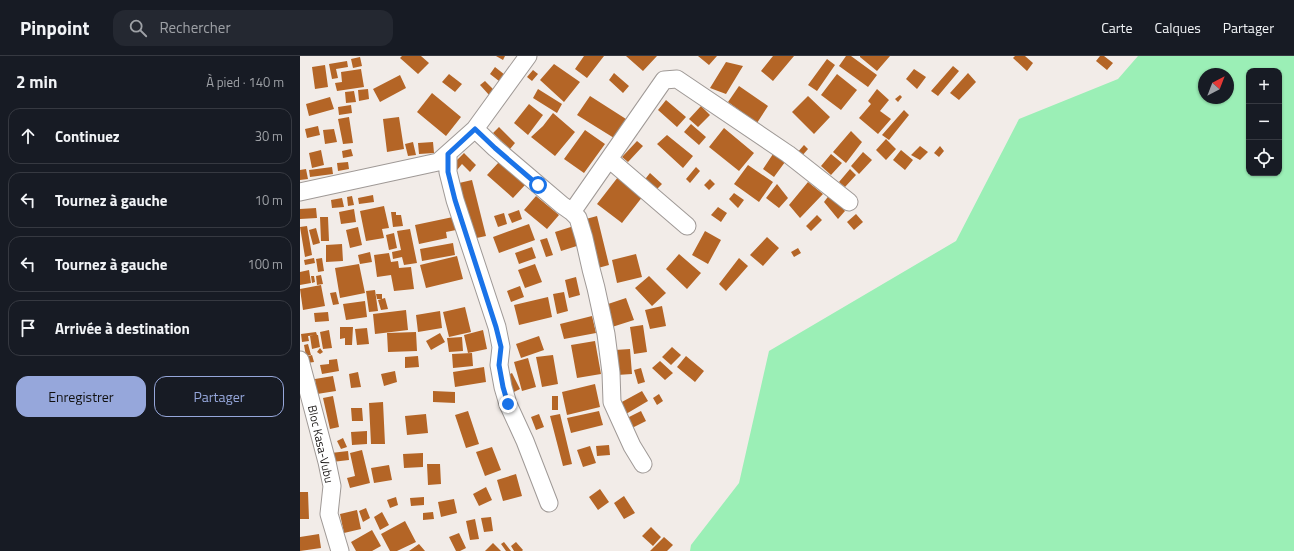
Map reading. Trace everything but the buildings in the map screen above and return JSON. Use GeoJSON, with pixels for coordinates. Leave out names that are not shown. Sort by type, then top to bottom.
{"type":"FeatureCollection","features":[{"type":"Feature","properties":{"kind":"street"},"geometry":{"type":"LineString","coordinates":[[300,192],[438,162],[475,129],[528,56]]}},
{"type":"Feature","properties":{"kind":"street"},"geometry":{"type":"LineString","coordinates":[[572,212],[664,80],[678,79],[788,154],[849,202]]}},
{"type":"Feature","properties":{"kind":"street"},"geometry":{"type":"LineString","coordinates":[[475,129],[495,148],[578,218],[606,334],[612,402],[632,446],[643,464]]}},
{"type":"Feature","properties":{"kind":"street"},"geometry":{"type":"LineString","coordinates":[[448,154],[448,172],[455,200],[496,327],[501,347],[499,365],[503,387],[508,404],[525,441],[549,503]]}},
{"type":"Feature","properties":{"kind":"street"},"geometry":{"type":"LineString","coordinates":[[609,159],[687,226]]}},
{"type":"Feature","properties":{"kind":"street","name":"Bloc Kasa-Vubu"},"geometry":{"type":"LineString","coordinates":[[300,360],[327,462],[332,486],[329,514],[340,551]]}},
{"type":"Feature","properties":{"kind":"green space"},"geometry":{"type":"Polygon","coordinates":[[[1138,56],[1294,56],[1294,551],[690,551],[691,545],[739,483],[769,351],[956,241],[1019,119],[1118,79],[1138,56]]]}},
{"type":"Feature","properties":{"kind":"route"},"geometry":{"type":"LineString","coordinates":[[508,404],[499,365],[501,347],[496,327],[455,200],[448,172],[448,154],[475,129],[538,185]]}}]}
